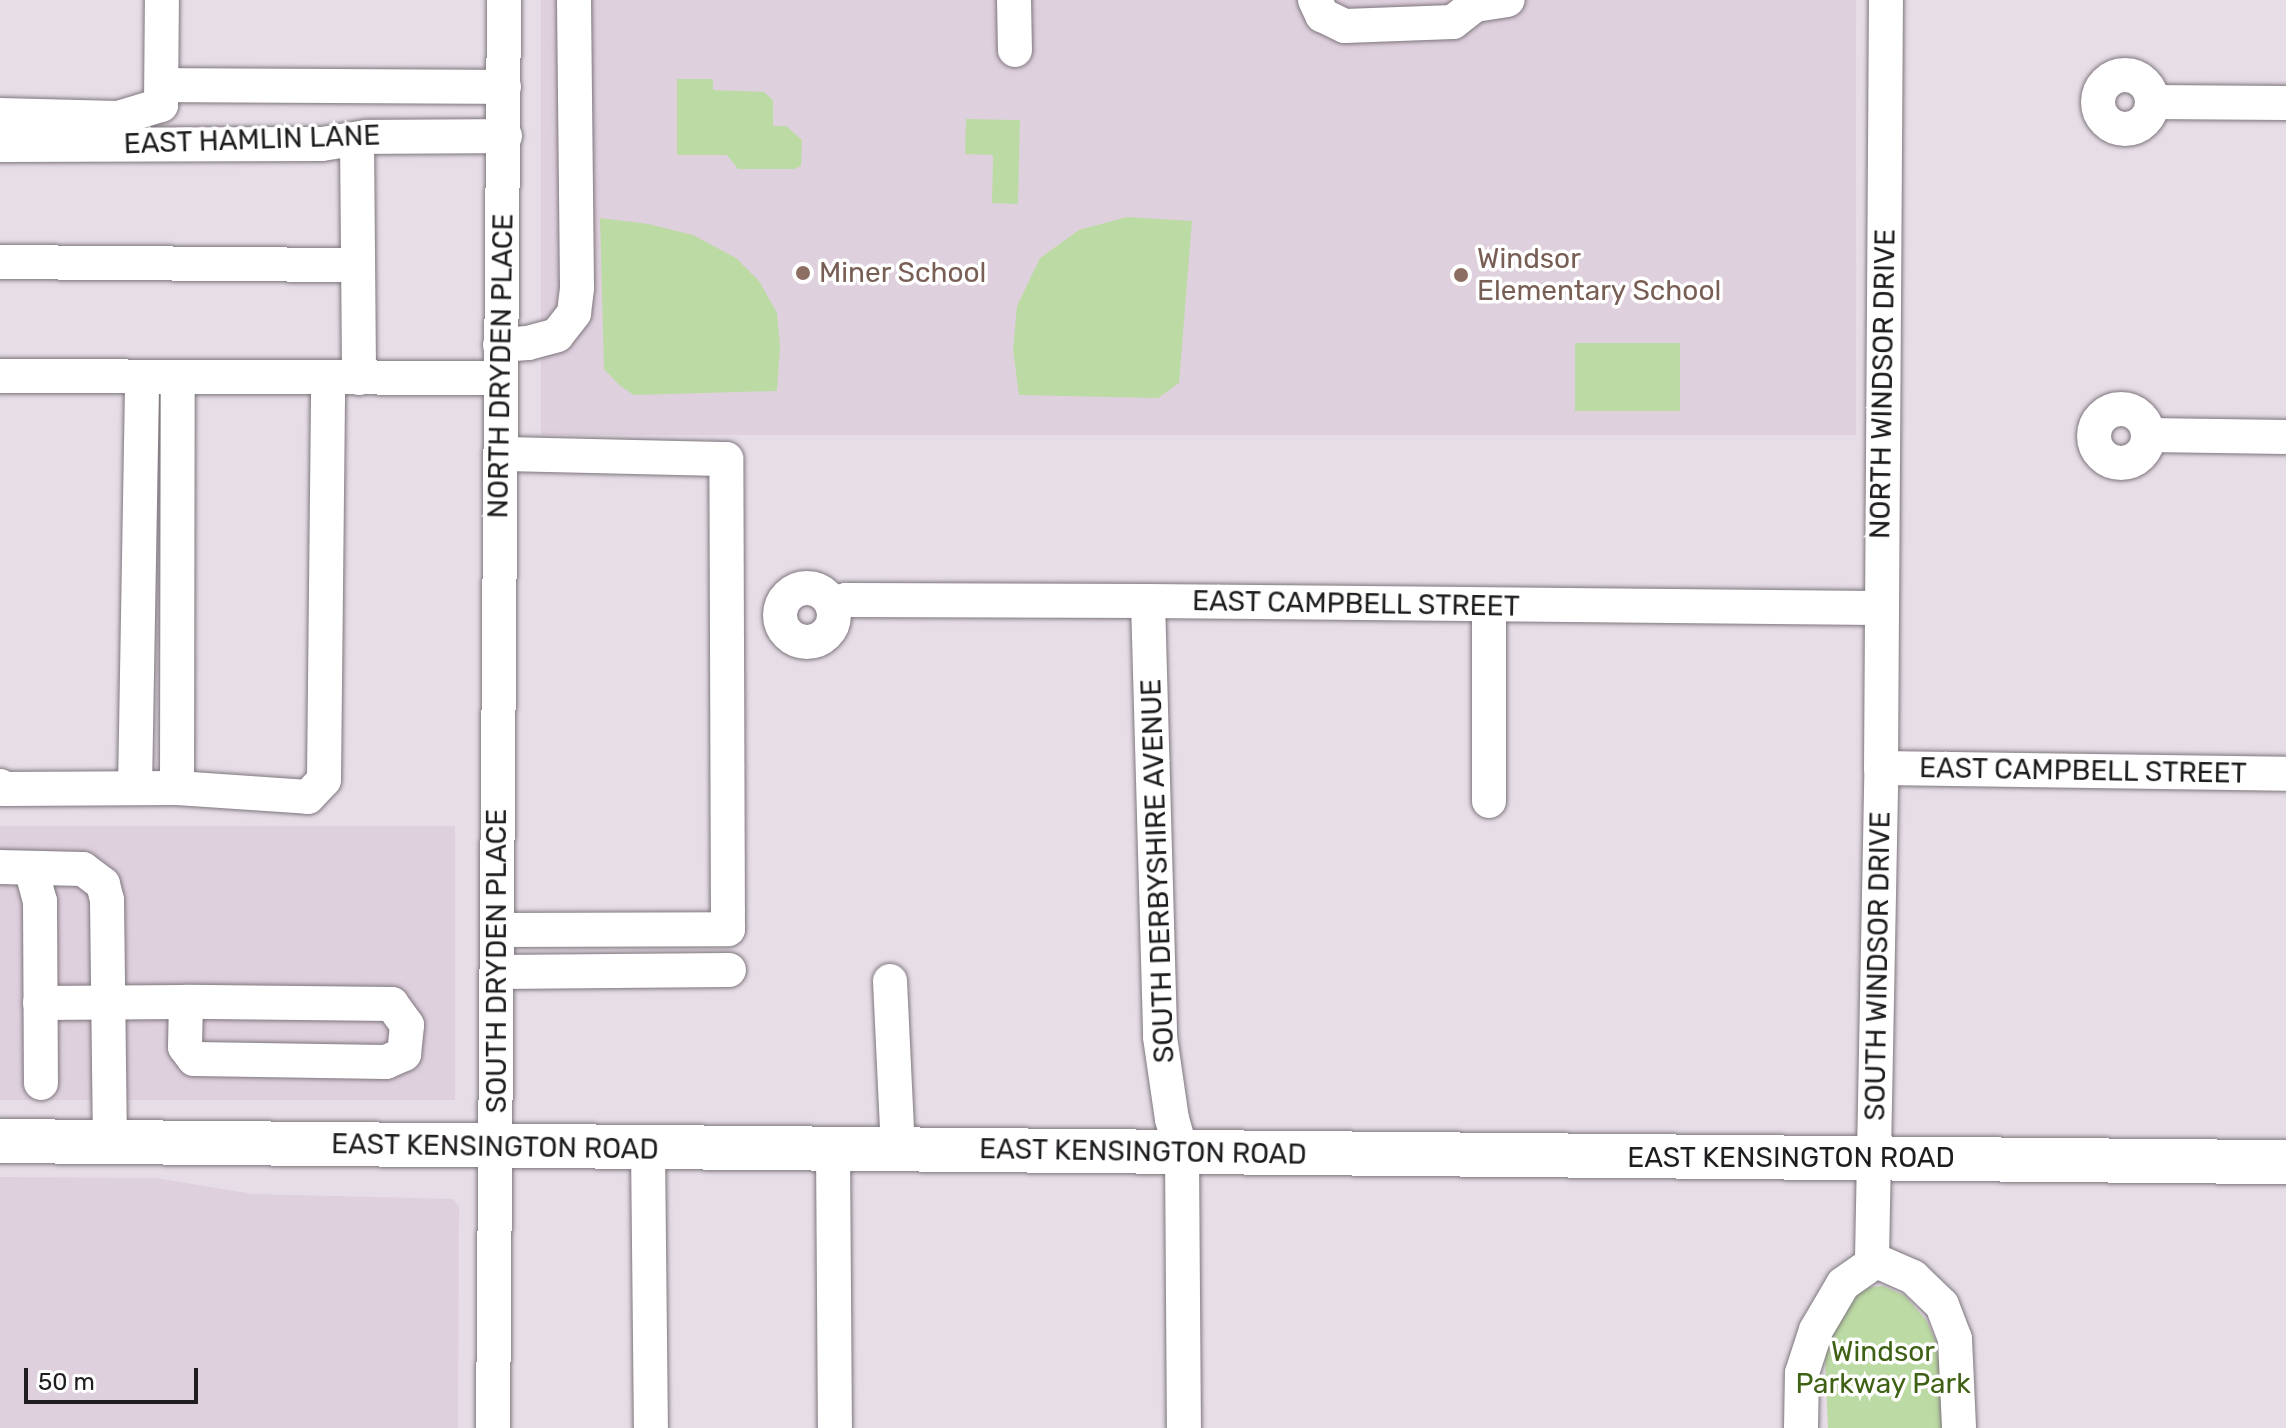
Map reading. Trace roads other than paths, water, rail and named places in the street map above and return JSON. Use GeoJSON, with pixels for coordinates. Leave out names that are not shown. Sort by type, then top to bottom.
{"type":"FeatureCollection","features":[{"type":"Feature","properties":{"kind":"main road","name":"EAST KENSINGTON ROAD"},"geometry":{"type":"LineString","coordinates":[[0,1141],[2286,1162]]}},
{"type":"Feature","properties":{"kind":"street"},"geometry":{"type":"LineString","coordinates":[[162,0],[162,95]]}},
{"type":"Feature","properties":{"kind":"street","name":"NORTH DRYDEN PLACE"},"geometry":{"type":"LineString","coordinates":[[498,733],[504,0]]}},
{"type":"Feature","properties":{"kind":"street"},"geometry":{"type":"LineString","coordinates":[[500,345],[528,343],[557,335],[574,313],[577,287],[574,0]]}},
{"type":"Feature","properties":{"kind":"street"},"geometry":{"type":"LineString","coordinates":[[1014,0],[1015,50]]}},
{"type":"Feature","properties":{"kind":"street"},"geometry":{"type":"LineString","coordinates":[[1315,0],[1322,15],[1345,26],[1453,22],[1475,5],[1508,0]]}},
{"type":"Feature","properties":{"kind":"street","name":"NORTH WINDSOR DRIVE"},"geometry":{"type":"LineString","coordinates":[[1881,768],[1886,0]]}},
{"type":"Feature","properties":{"kind":"street"},"geometry":{"type":"LineString","coordinates":[[0,115],[118,118],[162,95],[504,87]]}},
{"type":"Feature","properties":{"kind":"street"},"geometry":{"type":"LineString","coordinates":[[2152,102],[2286,103]]}},
{"type":"Feature","properties":{"kind":"street","name":"EAST HAMLIN LANE"},"geometry":{"type":"LineString","coordinates":[[0,145],[322,144],[357,139],[505,136]]}},
{"type":"Feature","properties":{"kind":"street"},"geometry":{"type":"LineString","coordinates":[[0,786],[3,789],[177,788],[308,797],[324,780],[343,378],[358,265],[357,139]]}},
{"type":"Feature","properties":{"kind":"street"},"geometry":{"type":"LineString","coordinates":[[0,262],[358,265]]}},
{"type":"Feature","properties":{"kind":"street"},"geometry":{"type":"LineString","coordinates":[[0,376],[500,378]]}},
{"type":"Feature","properties":{"kind":"street"},"geometry":{"type":"LineString","coordinates":[[135,788],[142,378]]}},
{"type":"Feature","properties":{"kind":"street"},"geometry":{"type":"LineString","coordinates":[[177,788],[178,378]]}},
{"type":"Feature","properties":{"kind":"street"},"geometry":{"type":"LineString","coordinates":[[2148,435],[2286,437]]}},
{"type":"Feature","properties":{"kind":"street"},"geometry":{"type":"LineString","coordinates":[[498,930],[728,929],[726,459],[500,454]]}},
{"type":"Feature","properties":{"kind":"street","name":"EAST CAMPBELL STREET"},"geometry":{"type":"LineString","coordinates":[[832,605],[846,600],[1881,608]]}},
{"type":"Feature","properties":{"kind":"street","name":"SOUTH DERBYSHIRE AVENUE"},"geometry":{"type":"LineString","coordinates":[[1148,601],[1160,1037],[1172,1119],[1182,1153],[1184,1428]]}},
{"type":"Feature","properties":{"kind":"street"},"geometry":{"type":"LineString","coordinates":[[1489,606],[1489,801]]}},
{"type":"Feature","properties":{"kind":"street","name":"SOUTH DRYDEN PLACE"},"geometry":{"type":"LineString","coordinates":[[493,1428],[498,733]]}},
{"type":"Feature","properties":{"kind":"street","name":"EAST CAMPBELL STREET"},"geometry":{"type":"LineString","coordinates":[[1881,768],[2286,774]]}},
{"type":"Feature","properties":{"kind":"street","name":"SOUTH WINDSOR DRIVE"},"geometry":{"type":"LineString","coordinates":[[1872,1259],[1881,768]]}},
{"type":"Feature","properties":{"kind":"street"},"geometry":{"type":"LineString","coordinates":[[16,867],[40,901],[41,1083]]}},
{"type":"Feature","properties":{"kind":"street"},"geometry":{"type":"LineString","coordinates":[[16,867],[83,869],[103,884],[107,900],[110,1143]]}},
{"type":"Feature","properties":{"kind":"street"},"geometry":{"type":"LineString","coordinates":[[498,972],[729,970]]}},
{"type":"Feature","properties":{"kind":"street"},"geometry":{"type":"LineString","coordinates":[[890,981],[898,1150]]}},
{"type":"Feature","properties":{"kind":"street"},"geometry":{"type":"LineString","coordinates":[[40,1003],[186,1002],[392,1004],[407,1025],[404,1054],[386,1062],[194,1059],[185,1047],[186,1002]]}},
{"type":"Feature","properties":{"kind":"street"},"geometry":{"type":"LineString","coordinates":[[648,1148],[651,1428]]}},
{"type":"Feature","properties":{"kind":"street"},"geometry":{"type":"LineString","coordinates":[[833,1150],[835,1428]]}},
{"type":"Feature","properties":{"kind":"street"},"geometry":{"type":"LineString","coordinates":[[1801,1428],[1802,1373],[1816,1330],[1843,1284],[1872,1264],[1872,1259],[1913,1277],[1942,1305],[1955,1339],[1959,1428]]}},
{"type":"Feature","properties":{"kind":"place","name":"Miner School"},"geometry":{"type":"Point","coordinates":[803,273]}},
{"type":"Feature","properties":{"kind":"place","name":"Windsor Elementary School"},"geometry":{"type":"Point","coordinates":[1461,275]}},
{"type":"Feature","properties":{"kind":"park label","name":"Windsor Parkway Park"},"geometry":{"type":"Point","coordinates":[1883,1368]}}]}
